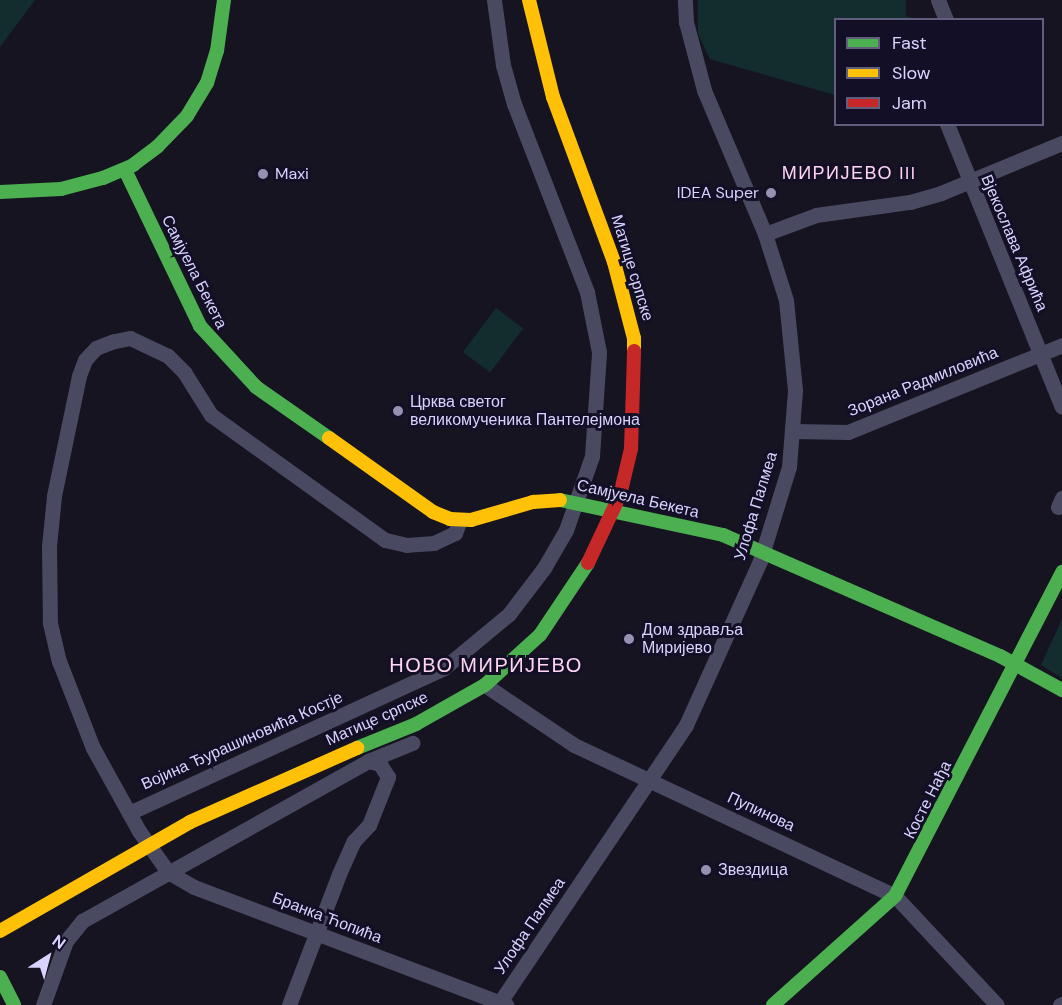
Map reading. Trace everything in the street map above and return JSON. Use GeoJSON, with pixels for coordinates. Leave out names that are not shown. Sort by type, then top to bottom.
{"type":"FeatureCollection","features":[{"type":"Feature","properties":{"kind":"street"},"geometry":{"type":"LineString","coordinates":[[0,192],[61,189],[125,170],[164,140],[197,102],[216,57],[224,0]]}},
{"type":"Feature","properties":{"kind":"street","name":"Матице српске"},"geometry":{"type":"LineString","coordinates":[[370,704],[444,668],[509,614],[544,568],[578,501],[592,456],[598,352],[587,292],[514,104],[497,34],[494,0]]}},
{"type":"Feature","properties":{"kind":"street","name":"Матице српске"},"geometry":{"type":"LineString","coordinates":[[0,931],[148,845],[272,783],[416,724],[485,685],[531,644],[560,608],[593,555],[614,509],[631,449],[636,375],[632,322],[614,262],[553,97],[529,0]]}},
{"type":"Feature","properties":{"kind":"street","name":"Улофа Палмеа"},"geometry":{"type":"LineString","coordinates":[[502,1004],[650,781],[698,703],[764,550],[789,467],[794,431],[793,343],[786,300],[765,234],[704,90],[686,22],[685,0]]}},
{"type":"Feature","properties":{"kind":"street"},"geometry":{"type":"LineString","coordinates":[[938,0],[945,18]]}},
{"type":"Feature","properties":{"kind":"street","name":"Вјекослава Афрића"},"geometry":{"type":"LineString","coordinates":[[948,126],[1062,407]]}},
{"type":"Feature","properties":{"kind":"street"},"geometry":{"type":"LineString","coordinates":[[765,234],[816,214],[910,202],[969,183],[1062,143]]}},
{"type":"Feature","properties":{"kind":"street","name":"Самјуела Бекета"},"geometry":{"type":"LineString","coordinates":[[125,170],[201,326],[233,366],[420,503],[442,516],[460,520],[533,502],[555,499],[578,501],[723,535],[764,550],[1017,664],[1062,690]]}},
{"type":"Feature","properties":{"kind":"street","name":"Војина Ђурашиновића Костје"},"geometry":{"type":"LineString","coordinates":[[148,845],[129,813],[74,704],[51,623],[49,546],[54,496],[79,376],[85,360],[96,348],[130,338],[168,356],[184,372],[211,415],[385,540],[407,545],[434,543],[455,533],[460,520]]}},
{"type":"Feature","properties":{"kind":"street","name":"Зорана Радмиловића"},"geometry":{"type":"LineString","coordinates":[[794,431],[848,432],[1062,345]]}},
{"type":"Feature","properties":{"kind":"street","name":"Косте Нађа"},"geometry":{"type":"LineString","coordinates":[[773,1005],[895,896],[1017,664],[1062,572]]}},
{"type":"Feature","properties":{"kind":"street","name":"Пупинова"},"geometry":{"type":"LineString","coordinates":[[485,685],[554,734],[895,896],[997,1005]]}},
{"type":"Feature","properties":{"kind":"street","name":"Војина Ђурашиновића Костје"},"geometry":{"type":"LineString","coordinates":[[129,813],[223,767],[370,704]]}},
{"type":"Feature","properties":{"kind":"street"},"geometry":{"type":"LineString","coordinates":[[43,1005],[72,930],[168,873],[368,761],[412,743]]}},
{"type":"Feature","properties":{"kind":"street"},"geometry":{"type":"LineString","coordinates":[[289,1005],[350,849],[369,825],[388,777],[380,764],[368,761]]}},
{"type":"Feature","properties":{"kind":"street","name":"Бранка Ћопића"},"geometry":{"type":"LineString","coordinates":[[148,845],[168,873],[194,887],[502,1004]]}},
{"type":"Feature","properties":{"kind":"street"},"geometry":{"type":"LineString","coordinates":[[0,978],[14,1005]]}},
{"type":"Feature","properties":{"kind":"green space"},"geometry":{"type":"Polygon","coordinates":[[[0,0],[35,0],[0,47],[0,0]]]}},
{"type":"Feature","properties":{"kind":"green space"},"geometry":{"type":"Polygon","coordinates":[[[698,0],[906,0],[906,16],[913,18],[834,18],[834,95],[710,59],[698,34],[698,0]]]}},
{"type":"Feature","properties":{"kind":"green space"},"geometry":{"type":"Polygon","coordinates":[[[496,308],[523,328],[490,372],[463,352],[496,308]]]}},
{"type":"Feature","properties":{"kind":"green space"},"geometry":{"type":"Polygon","coordinates":[[[1062,619],[1062,678],[1041,665],[1062,619]]]}},
{"type":"Feature","properties":{"kind":"traffic: fast"},"geometry":{"type":"LineString","coordinates":[[0,192],[61,189],[103,178],[133,165],[158,146],[187,116],[207,83],[217,51],[224,0]]}},
{"type":"Feature","properties":{"kind":"traffic: fast"},"geometry":{"type":"LineString","coordinates":[[125,170],[200,326],[256,387],[329,438]]}},
{"type":"Feature","properties":{"kind":"traffic: fast"},"geometry":{"type":"LineString","coordinates":[[560,500],[723,535],[1000,656],[1062,690]]}},
{"type":"Feature","properties":{"kind":"traffic: fast"},"geometry":{"type":"LineString","coordinates":[[357,748],[416,724],[485,685],[540,635],[588,563]]}},
{"type":"Feature","properties":{"kind":"traffic: fast"},"geometry":{"type":"LineString","coordinates":[[773,1005],[895,896],[1062,572]]}},
{"type":"Feature","properties":{"kind":"traffic: fast"},"geometry":{"type":"LineString","coordinates":[[0,977],[14,1005]]}},
{"type":"Feature","properties":{"kind":"traffic: slow"},"geometry":{"type":"LineString","coordinates":[[529,0],[553,97],[614,262],[634,338],[634,351]]}},
{"type":"Feature","properties":{"kind":"traffic: slow"},"geometry":{"type":"LineString","coordinates":[[329,438],[433,512],[450,519],[471,520],[533,502],[560,500]]}},
{"type":"Feature","properties":{"kind":"traffic: slow"},"geometry":{"type":"LineString","coordinates":[[0,931],[190,822],[357,748]]}},
{"type":"Feature","properties":{"kind":"traffic: jam"},"geometry":{"type":"LineString","coordinates":[[588,563],[620,495],[631,449],[634,351]]}},
{"type":"Feature","properties":{"kind":"place","name":"Maxi"},"geometry":{"type":"Point","coordinates":[263,174]}},
{"type":"Feature","properties":{"kind":"place","name":"IDEA Super"},"geometry":{"type":"Point","coordinates":[771,193]}},
{"type":"Feature","properties":{"kind":"place","name":"Црква светог великомученика Пантелејмона"},"geometry":{"type":"Point","coordinates":[398,411]}},
{"type":"Feature","properties":{"kind":"place","name":"Дом здравља Миријево"},"geometry":{"type":"Point","coordinates":[629,639]}},
{"type":"Feature","properties":{"kind":"place","name":"Звездица"},"geometry":{"type":"Point","coordinates":[706,870]}},
{"type":"Feature","properties":{"kind":"district","name":"МИРИЈЕВО III"},"geometry":{"type":"Point","coordinates":[849,173]}},
{"type":"Feature","properties":{"kind":"district","name":"НОВО МИРИЈЕВО"},"geometry":{"type":"Point","coordinates":[486,665]}}]}
